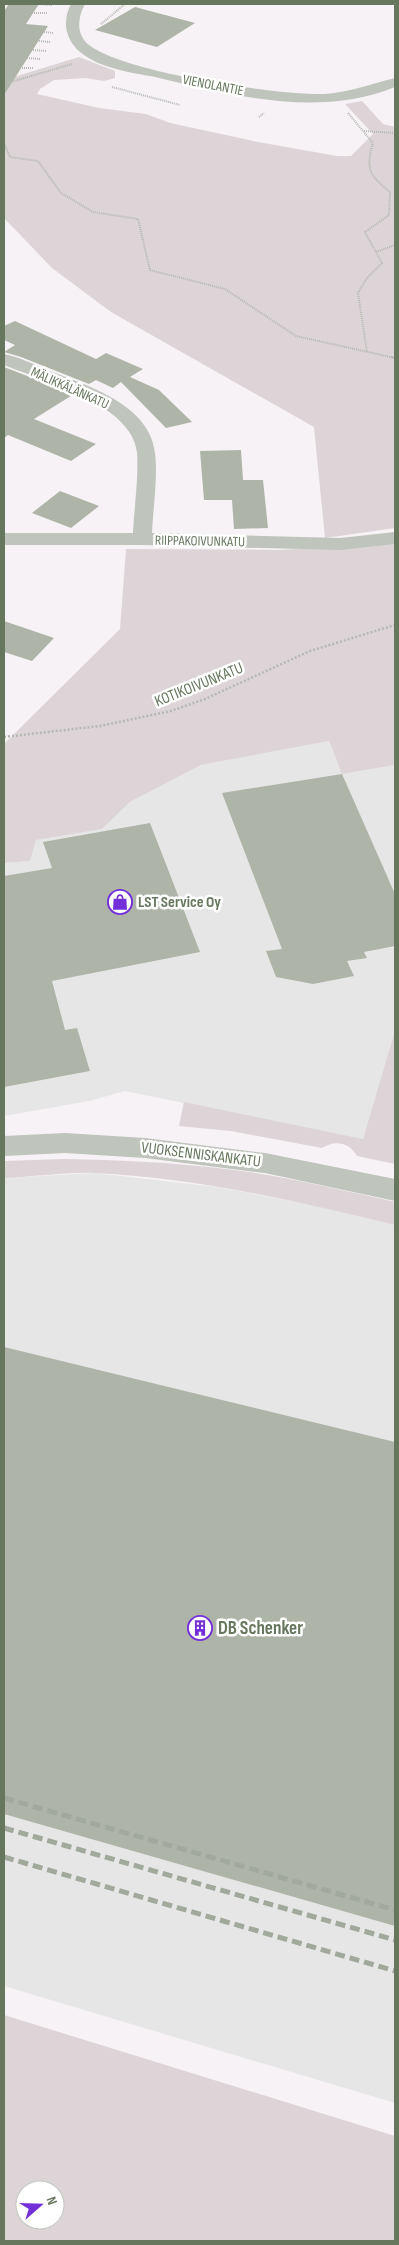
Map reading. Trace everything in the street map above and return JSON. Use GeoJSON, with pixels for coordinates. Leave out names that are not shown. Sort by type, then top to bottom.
{"type":"FeatureCollection","features":[{"type":"Feature","properties":{"kind":"street","name":"VIENOLANTIE"},"geometry":{"type":"LineString","coordinates":[[78,4],[73,13],[71,25],[77,41],[96,56],[116,64],[232,90],[287,96],[325,98],[363,93],[395,82]]}},
{"type":"Feature","properties":{"kind":"street","name":"MÄLIKKÄLÄNKATU"},"geometry":{"type":"LineString","coordinates":[[4,359],[98,399],[126,416],[134,424],[140,432],[146,453],[142,539]]}},
{"type":"Feature","properties":{"kind":"street","name":"RIIPPAKOIVUNKATU"},"geometry":{"type":"LineString","coordinates":[[4,539],[142,539],[340,544],[395,538]]}},
{"type":"Feature","properties":{"kind":"street","name":"VUOKSENNISKANKATU"},"geometry":{"type":"LineString","coordinates":[[4,1146],[65,1143],[145,1148],[265,1163],[395,1190]]}},
{"type":"Feature","properties":{"kind":"path"},"geometry":{"type":"LineString","coordinates":[[39,4],[52,5]]}},
{"type":"Feature","properties":{"kind":"path"},"geometry":{"type":"LineString","coordinates":[[101,24],[125,4]]}},
{"type":"Feature","properties":{"kind":"path"},"geometry":{"type":"LineString","coordinates":[[34,13],[47,13]]}},
{"type":"Feature","properties":{"kind":"path"},"geometry":{"type":"LineString","coordinates":[[44,32],[53,33]]}},
{"type":"Feature","properties":{"kind":"path"},"geometry":{"type":"LineString","coordinates":[[39,41],[51,42]]}},
{"type":"Feature","properties":{"kind":"path"},"geometry":{"type":"LineString","coordinates":[[33,50],[47,51]]}},
{"type":"Feature","properties":{"kind":"path"},"geometry":{"type":"LineString","coordinates":[[27,58],[40,59]]}},
{"type":"Feature","properties":{"kind":"path"},"geometry":{"type":"LineString","coordinates":[[4,84],[78,62]]}},
{"type":"Feature","properties":{"kind":"path"},"geometry":{"type":"LineString","coordinates":[[22,68],[34,68]]}},
{"type":"Feature","properties":{"kind":"path"},"geometry":{"type":"LineString","coordinates":[[112,87],[180,104]]}},
{"type":"Feature","properties":{"kind":"path"},"geometry":{"type":"LineString","coordinates":[[345,110],[373,143],[368,164],[371,177],[390,192],[389,215],[365,232],[382,263],[367,278],[358,293],[367,352]]}},
{"type":"Feature","properties":{"kind":"path"},"geometry":{"type":"LineString","coordinates":[[363,131],[395,133]]}},
{"type":"Feature","properties":{"kind":"path"},"geometry":{"type":"LineString","coordinates":[[4,143],[10,157],[38,161],[61,193],[92,212],[138,219],[150,270],[225,289],[296,336],[395,358]]}},
{"type":"Feature","properties":{"kind":"path"},"geometry":{"type":"LineString","coordinates":[[376,252],[395,244]]}},
{"type":"Feature","properties":{"kind":"path","name":"KOTIKOIVUNKATU"},"geometry":{"type":"LineString","coordinates":[[4,737],[107,726],[154,716],[196,702],[285,661],[364,633],[395,625]]}},
{"type":"Feature","properties":{"kind":"shaded area"},"geometry":{"type":"Polygon","coordinates":[[[79,57],[115,71],[115,78],[104,81],[86,78],[54,80],[40,89],[37,94],[99,108],[146,114],[170,123],[258,142],[337,156],[351,156],[373,134],[345,104],[362,101],[383,124],[395,127],[395,528],[325,538],[314,427],[111,312],[52,268],[4,218],[4,75],[17,76],[79,57]]]}},
{"type":"Feature","properties":{"kind":"shaded area"},"geometry":{"type":"Polygon","coordinates":[[[395,544],[395,765],[342,774],[329,741],[201,765],[130,802],[102,829],[36,840],[30,861],[4,863],[4,744],[120,629],[126,549],[278,550],[395,544]]]}},
{"type":"Feature","properties":{"kind":"shaded area"},"geometry":{"type":"Polygon","coordinates":[[[329,741],[342,774],[395,765],[395,1030],[363,1139],[125,1091],[89,1101],[4,1116],[4,863],[30,861],[35,840],[102,829],[130,802],[201,765],[329,741]]]}},
{"type":"Feature","properties":{"kind":"shaded area"},"geometry":{"type":"Polygon","coordinates":[[[395,1030],[395,1164],[357,1156],[346,1145],[337,1143],[322,1148],[231,1131],[179,1126],[184,1102],[363,1139],[395,1030]]]}},
{"type":"Feature","properties":{"kind":"shaded area"},"geometry":{"type":"Polygon","coordinates":[[[65,1159],[198,1166],[306,1182],[395,1202],[395,1225],[284,1199],[171,1180],[95,1173],[4,1178],[4,1161],[65,1159]]]}},
{"type":"Feature","properties":{"kind":"shaded area","name":"DB Schenker"},"geometry":{"type":"Polygon","coordinates":[[[94,1173],[217,1187],[318,1206],[395,1225],[395,1913],[4,1803],[4,1178],[94,1173]]]}},
{"type":"Feature","properties":{"kind":"shaded area"},"geometry":{"type":"Polygon","coordinates":[[[4,1806],[395,1919],[395,2103],[4,1986],[4,1806]]]}},
{"type":"Feature","properties":{"kind":"shaded area"},"geometry":{"type":"Polygon","coordinates":[[[4,2015],[395,2136],[395,2241],[4,2241],[4,2015]]]}},
{"type":"Feature","properties":{"kind":"building"},"geometry":{"type":"Polygon","coordinates":[[[9,4],[39,4],[26,24],[48,26],[4,95],[4,11],[9,4]]]}},
{"type":"Feature","properties":{"kind":"building"},"geometry":{"type":"Polygon","coordinates":[[[135,7],[195,23],[157,47],[95,30],[135,7]]]}},
{"type":"Feature","properties":{"kind":"building"},"geometry":{"type":"Polygon","coordinates":[[[15,321],[96,359],[106,353],[143,369],[130,377],[159,390],[192,422],[166,428],[121,382],[113,388],[96,380],[89,384],[4,352],[15,345],[4,340],[4,326],[15,321]]]}},
{"type":"Feature","properties":{"kind":"building"},"geometry":{"type":"Polygon","coordinates":[[[4,367],[74,394],[34,419],[96,444],[71,461],[8,435],[4,438],[4,367]]]}},
{"type":"Feature","properties":{"kind":"building"},"geometry":{"type":"Polygon","coordinates":[[[241,450],[243,480],[263,480],[268,528],[234,529],[232,500],[204,500],[200,451],[241,450]]]}},
{"type":"Feature","properties":{"kind":"building"},"geometry":{"type":"Polygon","coordinates":[[[60,491],[99,506],[71,528],[32,513],[60,491]]]}},
{"type":"Feature","properties":{"kind":"building"},"geometry":{"type":"Polygon","coordinates":[[[4,621],[54,638],[32,661],[4,652],[4,621]]]}},
{"type":"Feature","properties":{"kind":"building"},"geometry":{"type":"Polygon","coordinates":[[[342,774],[395,894],[395,946],[364,952],[367,958],[347,961],[354,976],[313,984],[276,977],[266,951],[282,949],[222,793],[342,774]]]}},
{"type":"Feature","properties":{"kind":"building"},"geometry":{"type":"Polygon","coordinates":[[[150,823],[200,952],[52,981],[65,1030],[77,1028],[90,1071],[4,1087],[4,876],[52,868],[43,842],[150,823]]]}},
{"type":"Feature","properties":{"kind":"building","name":"DB Schenker"},"geometry":{"type":"Polygon","coordinates":[[[4,1347],[395,1442],[395,1926],[4,1814],[4,1347]]]}},
{"type":"Feature","properties":{"kind":"railway"},"geometry":{"type":"LineString","coordinates":[[4,1798],[395,1910]]}},
{"type":"Feature","properties":{"kind":"railway"},"geometry":{"type":"LineString","coordinates":[[4,1828],[395,1940]]}},
{"type":"Feature","properties":{"kind":"railway"},"geometry":{"type":"LineString","coordinates":[[4,1857],[395,1971]]}},
{"type":"Feature","properties":{"kind":"place","name":"LST Service Oy"},"geometry":{"type":"Point","coordinates":[120,902]}},
{"type":"Feature","properties":{"kind":"place","name":"DB Schenker"},"geometry":{"type":"Point","coordinates":[200,1628]}}]}
